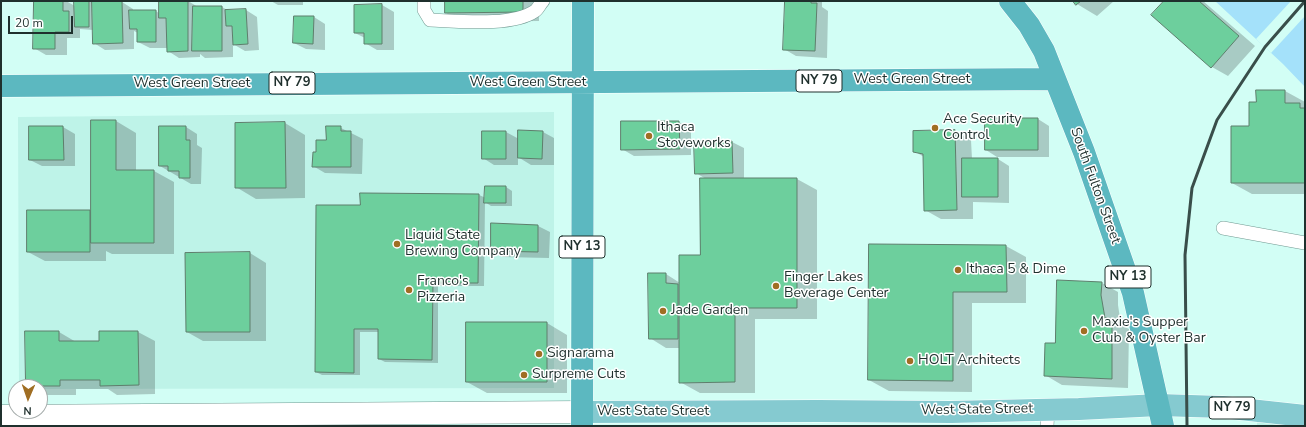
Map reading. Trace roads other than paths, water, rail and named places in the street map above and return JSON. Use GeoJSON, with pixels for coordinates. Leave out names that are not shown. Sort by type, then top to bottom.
{"type":"FeatureCollection","features":[{"type":"Feature","properties":{"kind":"highway","name":"NY 13"},"geometry":{"type":"LineString","coordinates":[[582,419],[583,1]]}},
{"type":"Feature","properties":{"kind":"highway","name":"South Fulton Street"},"geometry":{"type":"LineString","coordinates":[[1010,1],[1029,25],[1044,51],[1084,152],[1134,293],[1161,416]]}},
{"type":"Feature","properties":{"kind":"highway","name":"West Green Street"},"geometry":{"type":"LineString","coordinates":[[1,86],[1055,79]]}},
{"type":"Feature","properties":{"kind":"main road","name":"West State Street"},"geometry":{"type":"LineString","coordinates":[[582,419],[818,410],[951,412],[1047,418],[1079,409],[1161,416],[1222,406],[1305,416]]}},
{"type":"Feature","properties":{"kind":"street","name":"West State Street"},"geometry":{"type":"LineString","coordinates":[[1,416],[324,420],[582,419]]}},
{"type":"Feature","properties":{"kind":"lane"},"geometry":{"type":"LineString","coordinates":[[424,1],[424,10],[430,20],[490,22],[520,18],[536,10],[542,1]]}},
{"type":"Feature","properties":{"kind":"lane"},"geometry":{"type":"LineString","coordinates":[[1223,228],[1305,243]]}},
{"type":"Feature","properties":{"kind":"water"},"geometry":{"type":"Polygon","coordinates":[[[1215,1],[1305,1],[1305,87],[1283,64],[1215,1]]]}},
{"type":"Feature","properties":{"kind":"railway"},"geometry":{"type":"LineString","coordinates":[[1187,426],[1185,255],[1192,188],[1217,120],[1265,47],[1305,1]]}},
{"type":"Feature","properties":{"kind":"place","name":"Ace Security Control"},"geometry":{"type":"Point","coordinates":[935,128]}},
{"type":"Feature","properties":{"kind":"place","name":"Ithaca Stoveworks"},"geometry":{"type":"Point","coordinates":[649,136]}},
{"type":"Feature","properties":{"kind":"place","name":"Liquid State Brewing Company"},"geometry":{"type":"Point","coordinates":[397,244]}},
{"type":"Feature","properties":{"kind":"place","name":"Ithaca 5 & Dime"},"geometry":{"type":"Point","coordinates":[958,270]}},
{"type":"Feature","properties":{"kind":"place","name":"Finger Lakes Beverage Center"},"geometry":{"type":"Point","coordinates":[776,286]}},
{"type":"Feature","properties":{"kind":"place","name":"Franco's Pizzeria"},"geometry":{"type":"Point","coordinates":[409,290]}},
{"type":"Feature","properties":{"kind":"place","name":"Jade Garden"},"geometry":{"type":"Point","coordinates":[663,311]}},
{"type":"Feature","properties":{"kind":"place","name":"Maxie's Supper Club & Oyster Bar"},"geometry":{"type":"Point","coordinates":[1084,331]}},
{"type":"Feature","properties":{"kind":"place","name":"Signarama"},"geometry":{"type":"Point","coordinates":[539,354]}},
{"type":"Feature","properties":{"kind":"place","name":"HOLT Architects"},"geometry":{"type":"Point","coordinates":[910,361]}},
{"type":"Feature","properties":{"kind":"place","name":"Surpreme Cuts"},"geometry":{"type":"Point","coordinates":[524,375]}}]}
